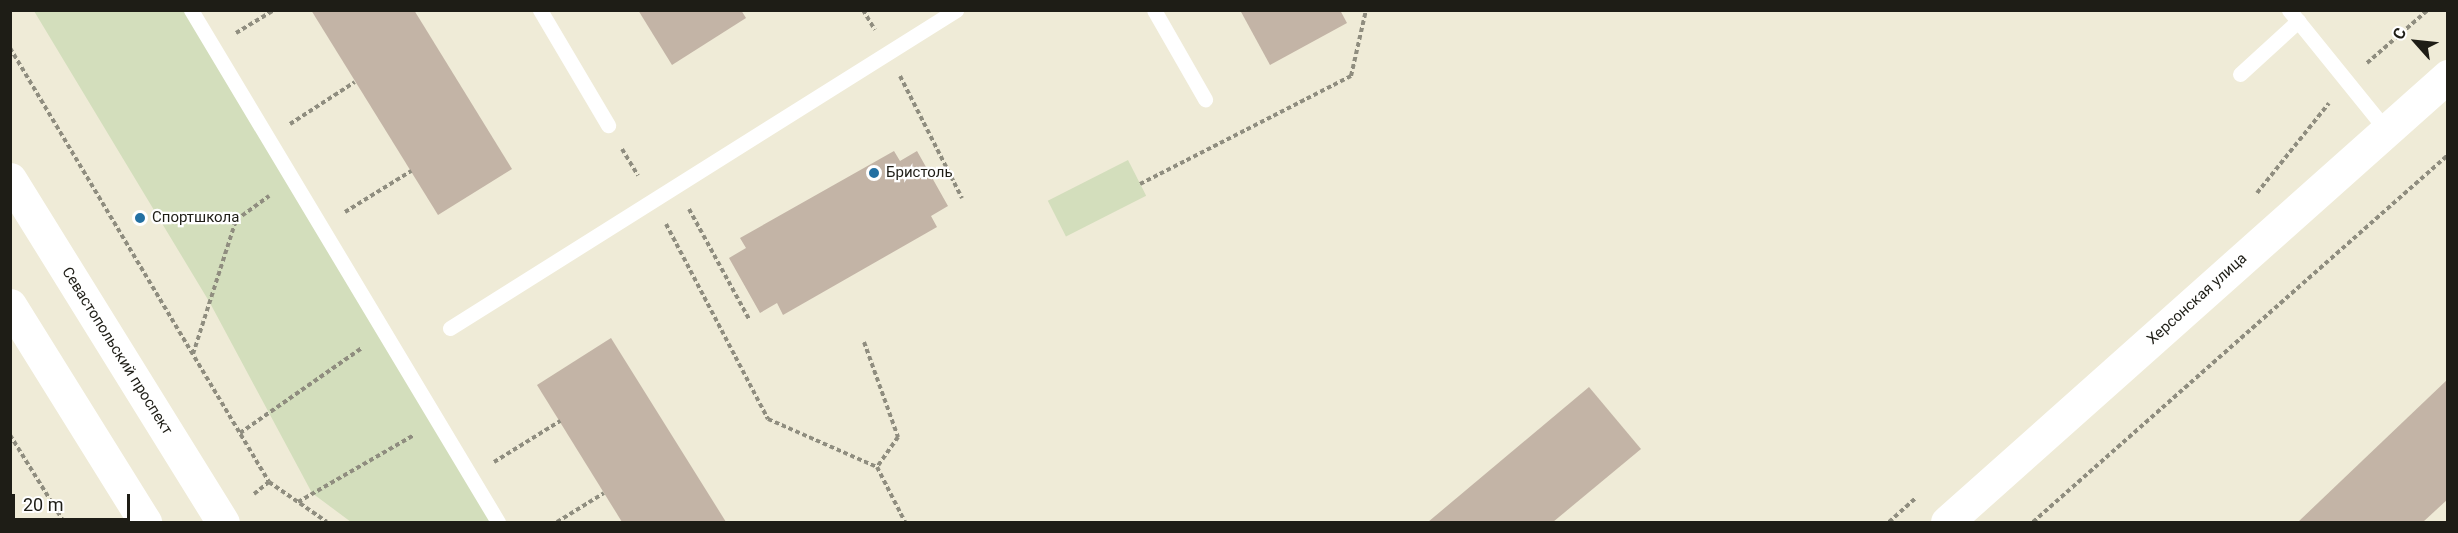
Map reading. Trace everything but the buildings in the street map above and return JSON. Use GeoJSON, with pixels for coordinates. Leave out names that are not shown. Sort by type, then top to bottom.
{"type":"FeatureCollection","features":[{"type":"Feature","properties":{"kind":"street","name":"Херсонская улица"},"geometry":{"type":"LineString","coordinates":[[1947,522],[2448,76]]}},
{"type":"Feature","properties":{"kind":"street","name":"Севастопольский проспект"},"geometry":{"type":"LineString","coordinates":[[10,180],[223,522]]}},
{"type":"Feature","properties":{"kind":"street"},"geometry":{"type":"LineString","coordinates":[[10,305],[145,522]]}},
{"type":"Feature","properties":{"kind":"lane"},"geometry":{"type":"LineString","coordinates":[[191,10],[498,522]]}},
{"type":"Feature","properties":{"kind":"lane"},"geometry":{"type":"LineString","coordinates":[[540,10],[608,125]]}},
{"type":"Feature","properties":{"kind":"lane"},"geometry":{"type":"LineString","coordinates":[[450,328],[956,10]]}},
{"type":"Feature","properties":{"kind":"lane"},"geometry":{"type":"LineString","coordinates":[[1154,10],[1205,99]]}},
{"type":"Feature","properties":{"kind":"lane"},"geometry":{"type":"LineString","coordinates":[[2240,74],[2294,16],[2387,131]]}},
{"type":"Feature","properties":{"kind":"path"},"geometry":{"type":"LineString","coordinates":[[213,47],[274,10]]}},
{"type":"Feature","properties":{"kind":"path"},"geometry":{"type":"LineString","coordinates":[[1140,184],[1351,76],[1366,10]]}},
{"type":"Feature","properties":{"kind":"path"},"geometry":{"type":"LineString","coordinates":[[2252,200],[2346,82],[2428,10]]}},
{"type":"Feature","properties":{"kind":"path"},"geometry":{"type":"LineString","coordinates":[[10,48],[269,482],[327,522]]}},
{"type":"Feature","properties":{"kind":"path"},"geometry":{"type":"LineString","coordinates":[[888,52],[962,198]]}},
{"type":"Feature","properties":{"kind":"path"},"geometry":{"type":"LineString","coordinates":[[267,138],[356,82]]}},
{"type":"Feature","properties":{"kind":"path"},"geometry":{"type":"LineString","coordinates":[[608,125],[652,199],[768,419],[877,467],[905,522]]}},
{"type":"Feature","properties":{"kind":"path"},"geometry":{"type":"LineString","coordinates":[[2033,522],[2448,155]]}},
{"type":"Feature","properties":{"kind":"path"},"geometry":{"type":"LineString","coordinates":[[320,226],[411,171]]}},
{"type":"Feature","properties":{"kind":"path"},"geometry":{"type":"LineString","coordinates":[[193,355],[236,220],[292,178]]}},
{"type":"Feature","properties":{"kind":"path"},"geometry":{"type":"LineString","coordinates":[[676,184],[749,319]]}},
{"type":"Feature","properties":{"kind":"path"},"geometry":{"type":"LineString","coordinates":[[240,433],[384,333]]}},
{"type":"Feature","properties":{"kind":"path"},"geometry":{"type":"LineString","coordinates":[[864,342],[898,437],[877,467]]}},
{"type":"Feature","properties":{"kind":"path"},"geometry":{"type":"LineString","coordinates":[[471,476],[560,421]]}},
{"type":"Feature","properties":{"kind":"path"},"geometry":{"type":"LineString","coordinates":[[298,502],[438,422]]}},
{"type":"Feature","properties":{"kind":"path"},"geometry":{"type":"LineString","coordinates":[[10,435],[64,522]]}},
{"type":"Feature","properties":{"kind":"path"},"geometry":{"type":"LineString","coordinates":[[254,494],[269,482]]}},
{"type":"Feature","properties":{"kind":"path"},"geometry":{"type":"LineString","coordinates":[[1889,522],[1925,491]]}},
{"type":"Feature","properties":{"kind":"path"},"geometry":{"type":"LineString","coordinates":[[557,522],[604,493]]}},
{"type":"Feature","properties":{"kind":"green space"},"geometry":{"type":"Polygon","coordinates":[[[34,11],[191,11],[498,522],[351,522],[312,493],[210,303],[34,11]]]}},
{"type":"Feature","properties":{"kind":"green space"},"geometry":{"type":"Polygon","coordinates":[[[1128,160],[1146,196],[1066,236],[1048,201],[1128,160]]]}},
{"type":"Feature","properties":{"kind":"place","name":"Бристоль"},"geometry":{"type":"Point","coordinates":[874,173]}},
{"type":"Feature","properties":{"kind":"place","name":"Спортшкола"},"geometry":{"type":"Point","coordinates":[140,218]}}]}
